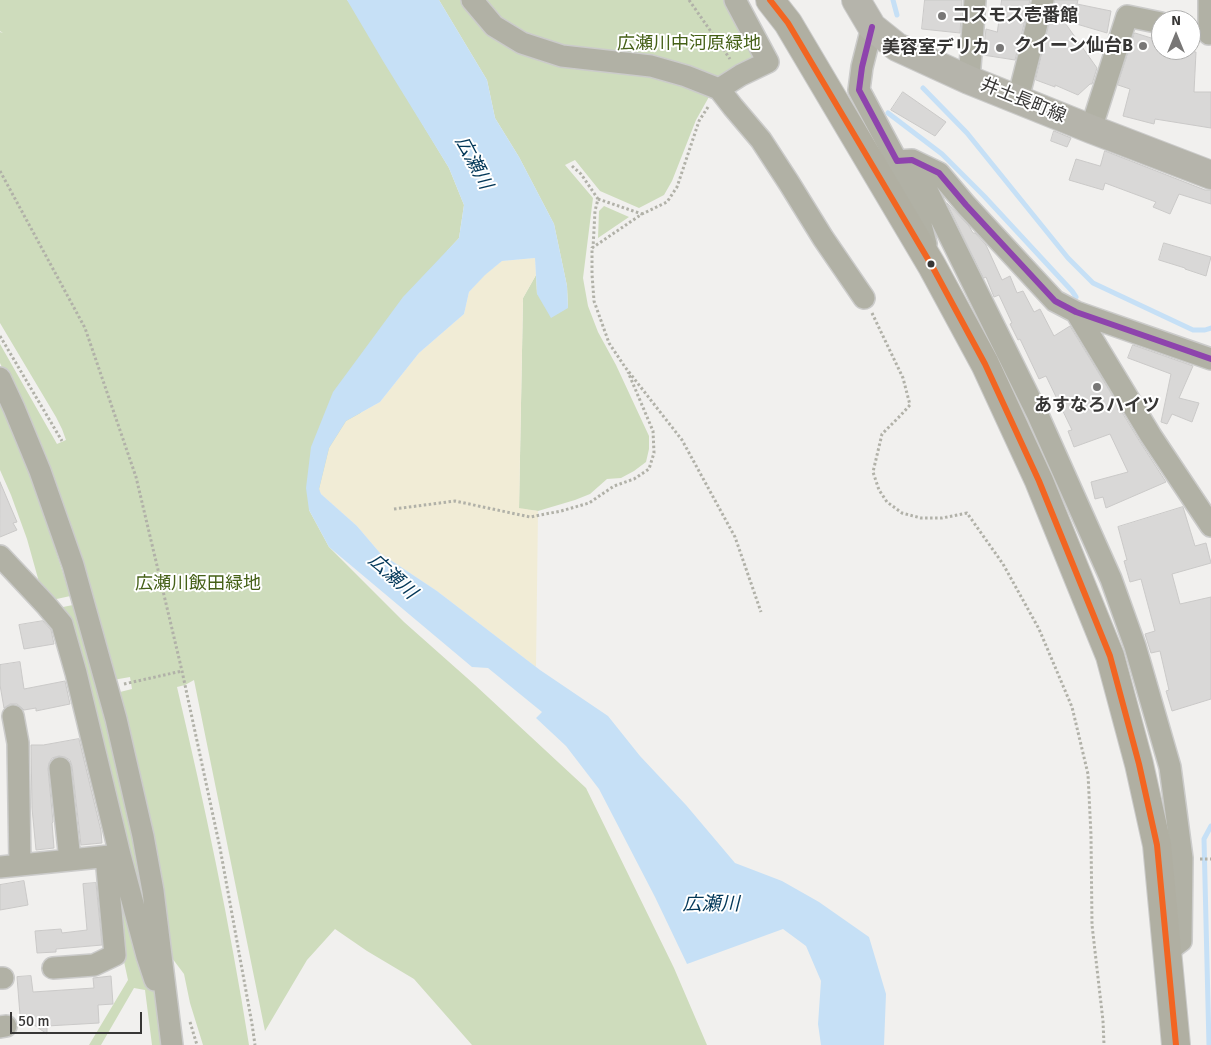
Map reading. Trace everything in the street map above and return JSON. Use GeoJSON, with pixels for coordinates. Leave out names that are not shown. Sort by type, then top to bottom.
{"type":"FeatureCollection","features":[{"type":"Feature","properties":{"kind":"main road","name":"井土長町線"},"geometry":{"type":"LineString","coordinates":[[856,0],[872,27],[896,47],[969,80],[1211,175]]}},
{"type":"Feature","properties":{"kind":"street"},"geometry":{"type":"LineString","coordinates":[[472,0],[494,26],[522,43],[562,56],[651,66],[686,76],[720,89],[760,140],[864,298]]}},
{"type":"Feature","properties":{"kind":"street"},"geometry":{"type":"LineString","coordinates":[[720,89],[741,75],[768,62],[735,0]]}},
{"type":"Feature","properties":{"kind":"street"},"geometry":{"type":"LineString","coordinates":[[770,0],[788,23],[932,266],[985,364],[1039,480],[1110,656],[1140,764],[1157,845],[1176,1045]]}},
{"type":"Feature","properties":{"kind":"street"},"geometry":{"type":"LineString","coordinates":[[969,80],[975,0]]}},
{"type":"Feature","properties":{"kind":"street"},"geometry":{"type":"LineString","coordinates":[[1018,99],[1043,0]]}},
{"type":"Feature","properties":{"kind":"street"},"geometry":{"type":"LineString","coordinates":[[1204,33],[1209,0]]}},
{"type":"Feature","properties":{"kind":"street"},"geometry":{"type":"LineString","coordinates":[[1091,129],[1127,16],[1151,21]]}},
{"type":"Feature","properties":{"kind":"street"},"geometry":{"type":"LineString","coordinates":[[872,27],[862,67],[859,90],[905,161],[1037,413],[1111,579],[1135,646],[1170,767],[1182,858],[1181,941],[1168,951]]}},
{"type":"Feature","properties":{"kind":"street"},"geometry":{"type":"LineString","coordinates":[[905,161],[932,266]]}},
{"type":"Feature","properties":{"kind":"street"},"geometry":{"type":"LineString","coordinates":[[905,161],[939,173],[1055,301],[1076,312],[1211,358]]}},
{"type":"Feature","properties":{"kind":"street"},"geometry":{"type":"LineString","coordinates":[[1076,312],[1151,436],[1211,526]]}},
{"type":"Feature","properties":{"kind":"street"},"geometry":{"type":"LineString","coordinates":[[0,378],[40,471],[73,564],[108,687],[143,836],[153,891],[172,1045]]}},
{"type":"Feature","properties":{"kind":"street"},"geometry":{"type":"LineString","coordinates":[[0,556],[62,624],[78,682],[113,856],[155,979],[158,982],[164,982]]}},
{"type":"Feature","properties":{"kind":"street"},"geometry":{"type":"LineString","coordinates":[[13,716],[18,744],[10,866],[113,856]]}},
{"type":"Feature","properties":{"kind":"street"},"geometry":{"type":"LineString","coordinates":[[60,768],[70,860]]}},
{"type":"Feature","properties":{"kind":"street"},"geometry":{"type":"LineString","coordinates":[[53,968],[94,965],[115,955],[113,856]]}},
{"type":"Feature","properties":{"kind":"path"},"geometry":{"type":"LineString","coordinates":[[689,0],[741,75]]}},
{"type":"Feature","properties":{"kind":"path"},"geometry":{"type":"LineString","coordinates":[[592,248],[642,214],[667,202],[677,187],[699,121],[720,89]]}},
{"type":"Feature","properties":{"kind":"path"},"geometry":{"type":"LineString","coordinates":[[572,166],[581,174],[598,198],[642,214]]}},
{"type":"Feature","properties":{"kind":"path"},"geometry":{"type":"LineString","coordinates":[[0,171],[85,328],[136,477],[182,672],[220,848],[252,1024],[254,1045]]}},
{"type":"Feature","properties":{"kind":"path"},"geometry":{"type":"LineString","coordinates":[[598,198],[592,248],[594,301],[609,343],[625,367],[682,440],[734,537],[761,612]]}},
{"type":"Feature","properties":{"kind":"path"},"geometry":{"type":"LineString","coordinates":[[864,298],[903,378],[910,405],[882,434],[873,472],[879,490],[887,502],[902,513],[921,518],[942,518],[966,513],[1003,564],[1034,621],[1072,707],[1088,774],[1092,925],[1104,1045]]}},
{"type":"Feature","properties":{"kind":"path"},"geometry":{"type":"LineString","coordinates":[[0,336],[62,442]]}},
{"type":"Feature","properties":{"kind":"path"},"geometry":{"type":"LineString","coordinates":[[394,509],[455,501],[530,517],[589,503],[614,486],[634,479],[649,469],[654,453],[653,431],[625,367]]}},
{"type":"Feature","properties":{"kind":"path"},"geometry":{"type":"LineString","coordinates":[[131,682],[182,672]]}},
{"type":"Feature","properties":{"kind":"path"},"geometry":{"type":"LineString","coordinates":[[1198,859],[1210,859]]}},
{"type":"Feature","properties":{"kind":"green space","name":"広瀬川飯田緑地"},"geometry":{"type":"Polygon","coordinates":[[[0,0],[347,0],[349,2],[449,168],[464,205],[459,238],[448,250],[309,510],[329,547],[404,622],[586,788],[674,968],[707,1045],[472,1045],[414,979],[335,929],[307,960],[265,1031],[194,680],[177,687],[234,955],[249,1045],[203,1045],[190,1003],[184,974],[169,954],[116,693],[132,689],[130,677],[113,680],[38,446],[0,363],[0,344],[57,444],[66,440],[56,417],[0,323],[0,32],[3,33],[0,31],[0,0]]]}},
{"type":"Feature","properties":{"kind":"green space","name":"広瀬川中河原緑地"},"geometry":{"type":"Polygon","coordinates":[[[439,0],[726,0],[757,57],[710,95],[696,120],[672,181],[664,195],[639,208],[600,191],[575,160],[565,165],[593,198],[583,278],[588,306],[598,332],[616,365],[649,436],[649,449],[646,462],[634,471],[621,478],[607,479],[590,494],[538,511],[519,509],[523,298],[536,275],[537,294],[568,308],[567,286],[554,224],[519,157],[495,118],[487,80],[439,0]]]}},
{"type":"Feature","properties":{"kind":"green space"},"geometry":{"type":"Polygon","coordinates":[[[604,206],[629,217],[598,238],[599,211],[604,206]]]}},
{"type":"Feature","properties":{"kind":"green space"},"geometry":{"type":"Polygon","coordinates":[[[0,392],[52,523],[49,530],[65,579],[73,585],[75,595],[52,600],[39,582],[27,539],[0,470],[0,392]]]}},
{"type":"Feature","properties":{"kind":"green space"},"geometry":{"type":"Polygon","coordinates":[[[78,604],[104,694],[159,968],[58,608],[78,604]]]}},
{"type":"Feature","properties":{"kind":"green space"},"geometry":{"type":"Polygon","coordinates":[[[116,868],[156,991],[164,1045],[152,1045],[145,990],[134,988],[101,1045],[89,1045],[128,980],[123,957],[116,868]]]}},
{"type":"Feature","properties":{"kind":"sand"},"geometry":{"type":"Polygon","coordinates":[[[535,258],[536,275],[523,298],[519,508],[538,511],[536,667],[437,591],[380,553],[357,526],[321,494],[319,489],[329,448],[346,421],[380,402],[419,353],[464,314],[469,292],[484,275],[502,261],[535,258]]]}},
{"type":"Feature","properties":{"kind":"water","name":"広瀬川"},"geometry":{"type":"Polygon","coordinates":[[[347,0],[439,0],[487,80],[495,118],[519,157],[554,224],[567,286],[568,308],[551,318],[537,294],[535,258],[502,261],[469,292],[464,314],[419,353],[380,402],[346,421],[329,448],[319,489],[321,494],[357,526],[380,553],[437,591],[540,670],[608,716],[640,756],[686,805],[735,863],[782,881],[819,902],[869,937],[886,994],[884,1045],[821,1045],[818,1024],[821,981],[806,946],[783,929],[687,964],[655,897],[599,789],[566,746],[536,718],[542,712],[488,668],[472,667],[329,547],[309,510],[306,488],[311,447],[333,392],[403,297],[459,238],[464,205],[449,168],[347,0]]]}},
{"type":"Feature","properties":{"kind":"building","name":"コスモス壱番館"},"geometry":{"type":"Polygon","coordinates":[[[925,0],[962,0],[960,33],[922,29],[925,0]]]}},
{"type":"Feature","properties":{"kind":"building"},"geometry":{"type":"Polygon","coordinates":[[[1002,0],[1030,0],[1015,60],[983,55],[986,29],[997,32],[1002,0]]]}},
{"type":"Feature","properties":{"kind":"building"},"geometry":{"type":"Polygon","coordinates":[[[1055,0],[1078,0],[1077,4],[1111,11],[1107,33],[1063,20],[1097,68],[1092,84],[1078,95],[1055,85],[1055,87],[1036,80],[1055,0]]]}},
{"type":"Feature","properties":{"kind":"building"},"geometry":{"type":"Polygon","coordinates":[[[1135,33],[1151,38],[1151,60],[1196,60],[1194,92],[1211,92],[1211,128],[1155,119],[1154,124],[1123,116],[1130,89],[1118,85],[1135,33]]]}},
{"type":"Feature","properties":{"kind":"building"},"geometry":{"type":"Polygon","coordinates":[[[903,92],[946,122],[935,136],[891,110],[903,92]]]}},
{"type":"Feature","properties":{"kind":"building"},"geometry":{"type":"Polygon","coordinates":[[[1054,131],[1071,138],[1067,147],[1051,141],[1054,131]]]}},
{"type":"Feature","properties":{"kind":"building"},"geometry":{"type":"Polygon","coordinates":[[[1105,151],[1205,190],[1211,190],[1211,204],[1179,194],[1170,214],[1153,207],[1156,202],[1105,183],[1103,190],[1069,180],[1076,159],[1100,166],[1105,151]]]}},
{"type":"Feature","properties":{"kind":"building"},"geometry":{"type":"Polygon","coordinates":[[[947,203],[986,245],[1002,280],[1010,276],[1017,293],[1023,291],[1034,312],[1040,309],[1054,336],[1070,326],[1114,398],[1118,410],[1120,409],[1166,482],[1106,508],[1103,497],[1095,499],[1091,482],[1128,472],[1110,434],[1074,447],[1068,431],[1072,430],[1046,376],[1039,379],[1020,339],[1018,340],[1010,324],[1012,323],[999,295],[994,297],[986,277],[984,278],[947,203]]]}},
{"type":"Feature","properties":{"kind":"building"},"geometry":{"type":"Polygon","coordinates":[[[1164,243],[1211,257],[1206,276],[1159,260],[1164,243]]]}},
{"type":"Feature","properties":{"kind":"building"},"geometry":{"type":"Polygon","coordinates":[[[1133,345],[1193,366],[1179,398],[1199,403],[1192,422],[1172,414],[1167,424],[1161,422],[1171,374],[1128,358],[1133,345]]]}},
{"type":"Feature","properties":{"kind":"building"},"geometry":{"type":"Polygon","coordinates":[[[0,482],[17,522],[13,523],[17,530],[0,537],[0,482]]]}},
{"type":"Feature","properties":{"kind":"building"},"geometry":{"type":"Polygon","coordinates":[[[1183,507],[1195,546],[1206,543],[1211,563],[1172,574],[1180,604],[1211,597],[1211,699],[1172,711],[1166,691],[1169,690],[1160,651],[1151,653],[1145,634],[1155,631],[1141,579],[1130,582],[1124,561],[1127,560],[1118,527],[1183,507]]]}},
{"type":"Feature","properties":{"kind":"building"},"geometry":{"type":"Polygon","coordinates":[[[43,621],[51,630],[54,644],[24,649],[19,625],[43,621]]]}},
{"type":"Feature","properties":{"kind":"building"},"geometry":{"type":"Polygon","coordinates":[[[20,662],[24,689],[65,681],[70,704],[36,711],[36,708],[24,710],[17,704],[10,704],[4,708],[0,685],[0,665],[20,662]]]}},
{"type":"Feature","properties":{"kind":"building"},"geometry":{"type":"Polygon","coordinates":[[[79,739],[101,831],[102,843],[81,845],[72,766],[70,760],[59,756],[52,758],[48,769],[54,848],[36,850],[32,808],[31,745],[79,739]]]}},
{"type":"Feature","properties":{"kind":"building"},"geometry":{"type":"Polygon","coordinates":[[[24,881],[28,905],[0,910],[0,885],[24,881]]]}},
{"type":"Feature","properties":{"kind":"building"},"geometry":{"type":"Polygon","coordinates":[[[96,883],[102,945],[56,949],[56,952],[37,953],[35,931],[61,929],[62,933],[87,930],[83,884],[96,883]]]}},
{"type":"Feature","properties":{"kind":"building"},"geometry":{"type":"Polygon","coordinates":[[[31,976],[33,992],[94,988],[93,978],[111,976],[113,1004],[98,1005],[99,1023],[47,1026],[47,1034],[20,1015],[17,977],[31,976]]]}},
{"type":"Feature","properties":{"kind":"waterway"},"geometry":{"type":"LineString","coordinates":[[893,0],[897,15]]}},
{"type":"Feature","properties":{"kind":"waterway"},"geometry":{"type":"LineString","coordinates":[[923,88],[967,133],[1068,258],[1093,283],[1193,330],[1211,328]]}},
{"type":"Feature","properties":{"kind":"waterway"},"geometry":{"type":"LineString","coordinates":[[888,113],[942,154],[984,196],[1076,297]]}},
{"type":"Feature","properties":{"kind":"waterway"},"geometry":{"type":"LineString","coordinates":[[1209,1045],[1204,839],[1211,826]]}},
{"type":"Feature","properties":{"kind":"transit line"},"geometry":{"type":"LineString","coordinates":[[770,0],[788,23],[932,266],[985,364],[1039,481],[1110,656],[1139,764],[1157,845],[1176,1045]]}},
{"type":"Feature","properties":{"kind":"transit line"},"geometry":{"type":"LineString","coordinates":[[872,27],[862,67],[859,90],[897,161],[912,160],[939,173],[1055,301],[1076,312],[1211,359]]}},
{"type":"Feature","properties":{"kind":"place","name":"コスモス壱番館"},"geometry":{"type":"Point","coordinates":[942,16]}},
{"type":"Feature","properties":{"kind":"place","name":"クイーン仙台B"},"geometry":{"type":"Point","coordinates":[1143,46]}},
{"type":"Feature","properties":{"kind":"place","name":"美容室デリカ"},"geometry":{"type":"Point","coordinates":[1000,48]}},
{"type":"Feature","properties":{"kind":"place","name":"あすなろハイツ"},"geometry":{"type":"Point","coordinates":[1097,387]}}]}
